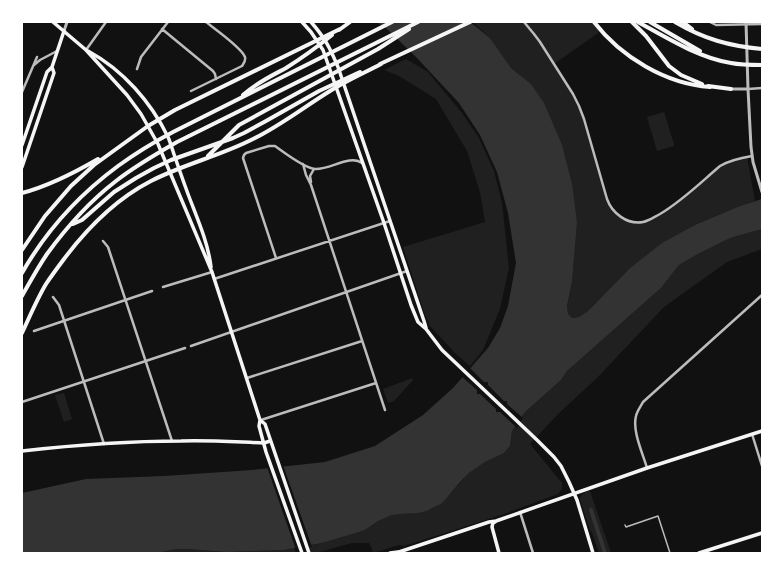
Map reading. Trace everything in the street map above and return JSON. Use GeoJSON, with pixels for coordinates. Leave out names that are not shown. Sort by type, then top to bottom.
{"type":"FeatureCollection","features":[{"type":"Feature","properties":{"kind":"highway"},"geometry":{"type":"LineString","coordinates":[[240,98],[251,87],[287,67],[350,22]]}},
{"type":"Feature","properties":{"kind":"highway"},"geometry":{"type":"LineString","coordinates":[[22,273],[57,223],[85,194],[118,166],[173,132],[392,22]]}},
{"type":"Feature","properties":{"kind":"highway"},"geometry":{"type":"LineString","coordinates":[[22,296],[46,255],[70,226],[88,206],[128,172],[177,142],[419,22]]}},
{"type":"Feature","properties":{"kind":"highway"},"geometry":{"type":"LineString","coordinates":[[203,159],[211,154],[239,125],[378,49],[419,22]]}},
{"type":"Feature","properties":{"kind":"highway"},"geometry":{"type":"LineString","coordinates":[[70,226],[82,220],[124,186],[161,165],[232,138],[329,88],[470,22]]}},
{"type":"Feature","properties":{"kind":"highway"},"geometry":{"type":"LineString","coordinates":[[594,22],[618,47],[649,68],[685,83],[731,89]]}},
{"type":"Feature","properties":{"kind":"highway"},"geometry":{"type":"LineString","coordinates":[[632,22],[646,36],[674,70],[689,79],[710,87]]}},
{"type":"Feature","properties":{"kind":"highway"},"geometry":{"type":"LineString","coordinates":[[638,22],[680,45],[713,58],[731,63],[762,65]]}},
{"type":"Feature","properties":{"kind":"highway"},"geometry":{"type":"LineString","coordinates":[[650,22],[713,58]]}},
{"type":"Feature","properties":{"kind":"highway"},"geometry":{"type":"LineString","coordinates":[[676,22],[697,33],[732,46],[762,49]]}},
{"type":"Feature","properties":{"kind":"highway"},"geometry":{"type":"LineString","coordinates":[[683,22],[697,33]]}},
{"type":"Feature","properties":{"kind":"highway"},"geometry":{"type":"LineString","coordinates":[[22,250],[44,216],[83,174],[104,157],[158,119],[340,29]]}},
{"type":"Feature","properties":{"kind":"highway"},"geometry":{"type":"LineString","coordinates":[[22,332],[47,283],[72,248],[91,226],[117,202],[150,181],[179,168],[241,145],[267,132],[329,88]]}},
{"type":"Feature","properties":{"kind":"highway"},"geometry":{"type":"LineString","coordinates":[[22,193],[49,184],[104,157]]}},
{"type":"Feature","properties":{"kind":"main road"},"geometry":{"type":"LineString","coordinates":[[52,22],[86,50],[127,95],[141,114],[158,144],[212,272],[260,420],[259,426],[266,452],[302,553]]}},
{"type":"Feature","properties":{"kind":"main road"},"geometry":{"type":"LineString","coordinates":[[302,22],[323,50],[418,322],[426,329],[447,355],[554,456],[570,482],[593,553]]}},
{"type":"Feature","properties":{"kind":"main road"},"geometry":{"type":"LineString","coordinates":[[311,22],[329,46],[338,67],[426,329]]}},
{"type":"Feature","properties":{"kind":"main road"},"geometry":{"type":"LineString","coordinates":[[22,145],[47,72],[52,67],[64,31]]}},
{"type":"Feature","properties":{"kind":"main road"},"geometry":{"type":"LineString","coordinates":[[86,50],[116,69],[130,82],[147,102],[158,119],[168,138],[179,168],[210,257],[212,272]]}},
{"type":"Feature","properties":{"kind":"main road"},"geometry":{"type":"LineString","coordinates":[[22,167],[54,73],[52,67]]}},
{"type":"Feature","properties":{"kind":"main road"},"geometry":{"type":"LineString","coordinates":[[260,420],[265,424],[309,553]]}},
{"type":"Feature","properties":{"kind":"main road"},"geometry":{"type":"LineString","coordinates":[[390,553],[400,552],[496,521],[647,468],[762,431]]}},
{"type":"Feature","properties":{"kind":"main road"},"geometry":{"type":"LineString","coordinates":[[22,451],[104,444],[172,441],[264,443],[270,441]]}},
{"type":"Feature","properties":{"kind":"main road"},"geometry":{"type":"LineString","coordinates":[[496,521],[493,523],[492,527],[499,553]]}},
{"type":"Feature","properties":{"kind":"main road"},"geometry":{"type":"LineString","coordinates":[[699,553],[762,533]]}},
{"type":"Feature","properties":{"kind":"street"},"geometry":{"type":"LineString","coordinates":[[64,31],[67,22]]}},
{"type":"Feature","properties":{"kind":"street"},"geometry":{"type":"LineString","coordinates":[[86,50],[106,22]]}},
{"type":"Feature","properties":{"kind":"street"},"geometry":{"type":"LineString","coordinates":[[137,68],[141,57],[168,22]]}},
{"type":"Feature","properties":{"kind":"street"},"geometry":{"type":"LineString","coordinates":[[192,91],[242,66],[245,62],[245,58],[239,49],[206,22]]}},
{"type":"Feature","properties":{"kind":"street"},"geometry":{"type":"LineString","coordinates":[[524,22],[540,42],[579,106],[607,199],[613,210],[619,216],[632,222],[649,220],[669,209],[684,198],[720,166],[739,158],[752,156]]}},
{"type":"Feature","properties":{"kind":"street"},"geometry":{"type":"LineString","coordinates":[[710,22],[716,26],[746,23],[762,24]]}},
{"type":"Feature","properties":{"kind":"street"},"geometry":{"type":"LineString","coordinates":[[746,23],[752,156],[762,192]]}},
{"type":"Feature","properties":{"kind":"street"},"geometry":{"type":"LineString","coordinates":[[162,29],[213,70],[216,79]]}},
{"type":"Feature","properties":{"kind":"street"},"geometry":{"type":"LineString","coordinates":[[33,66],[38,61],[58,50]]}},
{"type":"Feature","properties":{"kind":"street"},"geometry":{"type":"LineString","coordinates":[[22,92],[37,57]]}},
{"type":"Feature","properties":{"kind":"street"},"geometry":{"type":"LineString","coordinates":[[731,89],[762,88]]}},
{"type":"Feature","properties":{"kind":"street"},"geometry":{"type":"LineString","coordinates":[[276,258],[243,158],[244,155],[268,146],[274,146],[303,164],[314,168],[325,168],[354,160],[363,163]]}},
{"type":"Feature","properties":{"kind":"street"},"geometry":{"type":"LineString","coordinates":[[303,164],[385,410]]}},
{"type":"Feature","properties":{"kind":"street"},"geometry":{"type":"LineString","coordinates":[[311,185],[310,176],[314,168]]}},
{"type":"Feature","properties":{"kind":"street"},"geometry":{"type":"LineString","coordinates":[[214,279],[390,221]]}},
{"type":"Feature","properties":{"kind":"street"},"geometry":{"type":"LineString","coordinates":[[103,241],[108,247],[172,441]]}},
{"type":"Feature","properties":{"kind":"street"},"geometry":{"type":"LineString","coordinates":[[191,346],[407,271]]}},
{"type":"Feature","properties":{"kind":"street"},"geometry":{"type":"LineString","coordinates":[[164,287],[212,272]]}},
{"type":"Feature","properties":{"kind":"street"},"geometry":{"type":"LineString","coordinates":[[34,331],[152,291]]}},
{"type":"Feature","properties":{"kind":"street"},"geometry":{"type":"LineString","coordinates":[[647,468],[636,434],[635,425],[636,416],[643,402],[762,295]]}},
{"type":"Feature","properties":{"kind":"street"},"geometry":{"type":"LineString","coordinates":[[53,297],[59,305],[104,444]]}},
{"type":"Feature","properties":{"kind":"street"},"geometry":{"type":"LineString","coordinates":[[247,378],[362,341]]}},
{"type":"Feature","properties":{"kind":"street"},"geometry":{"type":"LineString","coordinates":[[22,402],[185,348]]}},
{"type":"Feature","properties":{"kind":"street"},"geometry":{"type":"LineString","coordinates":[[260,420],[376,383]]}},
{"type":"Feature","properties":{"kind":"street"},"geometry":{"type":"LineString","coordinates":[[752,434],[761,464]]}},
{"type":"Feature","properties":{"kind":"street"},"geometry":{"type":"LineString","coordinates":[[520,512],[533,553]]}},
{"type":"Feature","properties":{"kind":"street"},"geometry":{"type":"LineString","coordinates":[[625,525],[626,527],[658,516],[670,553]]}},
{"type":"Feature","properties":{"kind":"shaded area"},"geometry":{"type":"Polygon","coordinates":[[[377,22],[470,22],[490,38],[511,68],[531,84],[544,103],[562,145],[572,184],[577,223],[572,282],[567,306],[568,314],[572,318],[579,317],[588,311],[629,269],[662,243],[697,224],[740,206],[762,199],[762,229],[730,238],[679,265],[661,288],[567,371],[561,380],[525,412],[512,431],[510,446],[504,453],[485,462],[469,473],[441,504],[427,511],[392,515],[378,521],[365,530],[356,533],[322,543],[284,550],[226,552],[177,549],[156,553],[22,553],[22,493],[86,479],[164,476],[252,470],[325,462],[375,446],[423,415],[453,388],[488,348],[500,328],[508,306],[516,263],[508,213],[497,172],[480,135],[459,103],[416,57],[387,29],[377,22]]]}},
{"type":"Feature","properties":{"kind":"shaded area"},"geometry":{"type":"Polygon","coordinates":[[[473,22],[593,22],[601,31],[554,64],[579,106],[607,199],[613,210],[628,221],[644,222],[669,209],[724,164],[747,157],[755,201],[697,224],[629,269],[588,311],[579,317],[572,318],[568,314],[567,306],[572,282],[577,223],[531,84],[511,68],[490,38],[473,22]]]}},
{"type":"Feature","properties":{"kind":"shaded area"},"geometry":{"type":"Polygon","coordinates":[[[406,59],[428,72],[462,113],[479,138],[494,171],[502,203],[509,268],[500,309],[483,350],[470,366],[455,353],[430,326],[403,247],[485,222],[480,192],[467,151],[436,99],[399,76],[384,70],[406,59]]]}},
{"type":"Feature","properties":{"kind":"shaded area"},"geometry":{"type":"Polygon","coordinates":[[[664,112],[674,146],[657,151],[647,117],[664,112]]]}},
{"type":"Feature","properties":{"kind":"shaded area"},"geometry":{"type":"Polygon","coordinates":[[[762,229],[762,249],[727,262],[664,307],[597,378],[558,414],[530,444],[562,483],[562,489],[558,494],[504,514],[404,546],[399,545],[373,552],[369,543],[352,543],[311,553],[308,546],[365,530],[378,521],[392,515],[423,512],[441,504],[469,473],[485,462],[504,453],[510,446],[512,431],[525,412],[561,380],[567,371],[661,288],[679,265],[730,238],[762,229]]]}},
{"type":"Feature","properties":{"kind":"shaded area"},"geometry":{"type":"Polygon","coordinates":[[[412,378],[413,380],[394,401],[388,403],[383,389],[412,378]]]}},
{"type":"Feature","properties":{"kind":"shaded area"},"geometry":{"type":"Polygon","coordinates":[[[64,393],[72,419],[64,422],[55,395],[64,393]]]}},
{"type":"Feature","properties":{"kind":"shaded area"},"geometry":{"type":"Polygon","coordinates":[[[587,491],[590,491],[611,553],[599,553],[590,530],[580,500],[581,496],[587,491]]]}},
{"type":"Feature","properties":{"kind":"shaded area"},"geometry":{"type":"Polygon","coordinates":[[[294,548],[296,553],[156,553],[177,549],[226,552],[284,550],[294,548]]]}},
{"type":"Feature","properties":{"kind":"pier"},"geometry":{"type":"Polygon","coordinates":[[[469,367],[484,382],[488,382],[488,385],[504,401],[507,401],[507,404],[523,418],[517,428],[500,412],[496,412],[496,409],[480,394],[477,394],[477,390],[461,376],[469,367]]]}},
{"type":"Feature","properties":{"kind":"pier"},"geometry":{"type":"Polygon","coordinates":[[[283,465],[312,547],[296,550],[267,467],[283,465]]]}},
{"type":"Feature","properties":{"kind":"waterway"},"geometry":{"type":"LineString","coordinates":[[591,510],[605,553]]}}]}
